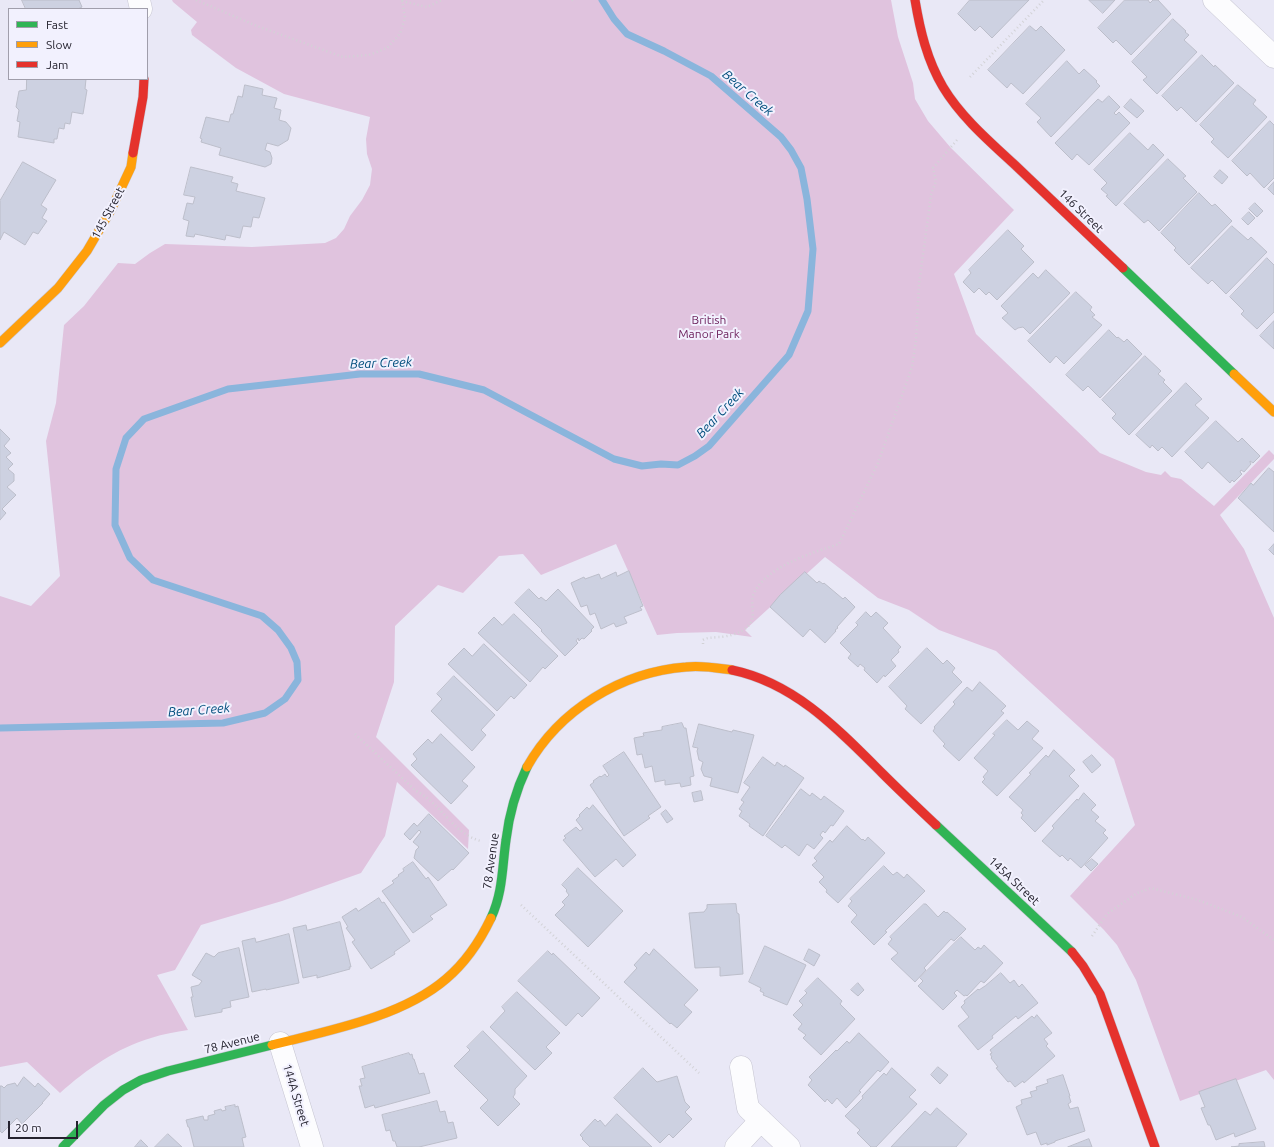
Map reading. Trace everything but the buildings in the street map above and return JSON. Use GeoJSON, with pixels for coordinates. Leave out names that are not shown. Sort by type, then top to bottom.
{"type":"FeatureCollection","features":[{"type":"Feature","properties":{"kind":"street","name":"146 Street"},"geometry":{"type":"LineString","coordinates":[[915,0],[922,38],[927,54],[941,83],[961,112],[978,130],[1274,412]]}},
{"type":"Feature","properties":{"kind":"street"},"geometry":{"type":"LineString","coordinates":[[1214,0],[1274,57]]}},
{"type":"Feature","properties":{"kind":"street","name":"145 Street"},"geometry":{"type":"LineString","coordinates":[[0,343],[58,288],[87,251],[111,210],[131,167],[143,97],[144,80]]}},
{"type":"Feature","properties":{"kind":"street","name":"78 Avenue"},"geometry":{"type":"LineString","coordinates":[[63,1147],[105,1104],[140,1080],[164,1072],[280,1043],[386,1014],[404,1007],[435,988],[450,976],[463,962],[483,934],[497,902],[501,888],[507,831],[520,782],[534,755],[554,731],[576,709],[605,691],[635,677],[663,670],[690,666],[730,669],[747,673],[780,686]]}},
{"type":"Feature","properties":{"kind":"street","name":"145A Street"},"geometry":{"type":"LineString","coordinates":[[780,686],[812,707],[836,728],[895,786],[1071,952],[1083,966],[1100,994],[1106,1008],[1155,1147]]}},
{"type":"Feature","properties":{"kind":"street","name":"144A Street"},"geometry":{"type":"LineString","coordinates":[[280,1043],[312,1147]]}},
{"type":"Feature","properties":{"kind":"street"},"geometry":{"type":"LineString","coordinates":[[741,1067],[748,1108],[789,1147]]}},
{"type":"Feature","properties":{"kind":"street"},"geometry":{"type":"LineString","coordinates":[[736,1147],[761,1120]]}},
{"type":"Feature","properties":{"kind":"path"},"geometry":{"type":"LineString","coordinates":[[196,0],[257,26],[343,57],[369,55],[387,48],[400,34],[405,18],[402,0],[427,7],[442,0]]}},
{"type":"Feature","properties":{"kind":"path"},"geometry":{"type":"LineString","coordinates":[[970,77],[1044,0]]}},
{"type":"Feature","properties":{"kind":"path"},"geometry":{"type":"LineString","coordinates":[[703,644],[703,640],[707,638],[728,636],[743,630],[748,626],[752,618],[753,611],[751,603],[753,595],[758,586],[767,577],[786,564],[839,544],[878,462],[912,367],[916,340],[919,284],[931,195],[936,181],[933,168],[961,136]]}},
{"type":"Feature","properties":{"kind":"path"},"geometry":{"type":"LineString","coordinates":[[355,734],[416,791],[424,795],[463,833],[472,839],[482,841]]}},
{"type":"Feature","properties":{"kind":"path"},"geometry":{"type":"LineString","coordinates":[[1092,936],[1107,914],[1137,893],[1151,888],[1198,900],[1242,917],[1274,940]]}},
{"type":"Feature","properties":{"kind":"path"},"geometry":{"type":"LineString","coordinates":[[522,905],[699,1073]]}},
{"type":"Feature","properties":{"kind":"green space","name":"British Manor Park"},"geometry":{"type":"Polygon","coordinates":[[[172,0],[891,0],[898,37],[913,83],[915,99],[928,121],[951,148],[1014,210],[954,274],[976,334],[1100,453],[1146,472],[1161,475],[1165,471],[1171,477],[1181,479],[1214,506],[1269,450],[1274,455],[1274,459],[1220,515],[1244,549],[1274,618],[1274,1080],[1266,1070],[1180,1101],[1136,980],[1117,945],[1070,896],[1135,825],[1114,759],[996,651],[939,630],[909,610],[878,598],[825,557],[745,630],[752,637],[716,632],[657,635],[616,544],[541,575],[523,554],[499,556],[463,593],[438,585],[395,626],[394,682],[376,737],[469,830],[468,849],[397,782],[385,836],[361,873],[282,901],[201,925],[175,970],[157,975],[188,1030],[170,1033],[126,1047],[103,1060],[60,1093],[27,1062],[0,1067],[0,596],[31,606],[60,576],[46,441],[56,403],[64,325],[84,306],[118,263],[135,264],[165,244],[252,247],[325,243],[336,238],[344,229],[350,216],[362,200],[370,185],[372,169],[367,154],[366,139],[370,117],[284,94],[236,68],[192,35],[191,30],[197,22],[172,0]]]}},
{"type":"Feature","properties":{"kind":"waterway","name":"Bear Creek"},"geometry":{"type":"LineString","coordinates":[[0,728],[223,723],[265,713],[285,699],[298,680],[297,662],[291,648],[278,630],[262,616],[153,580],[130,558],[115,525],[116,469],[126,438],[144,419],[228,389],[360,374],[419,374],[484,390],[614,459],[642,466],[661,464],[678,465],[695,456],[709,446],[789,355],[808,311],[813,249],[807,199],[801,168],[791,150],[781,137],[711,76],[664,51],[627,34],[614,19],[602,0]]}},
{"type":"Feature","properties":{"kind":"traffic: fast"},"geometry":{"type":"LineString","coordinates":[[1123,268],[1234,374]]}},
{"type":"Feature","properties":{"kind":"traffic: fast"},"geometry":{"type":"LineString","coordinates":[[491,918],[498,899],[502,880],[507,831],[511,812],[516,794],[527,767]]}},
{"type":"Feature","properties":{"kind":"traffic: fast"},"geometry":{"type":"LineString","coordinates":[[936,825],[1072,952]]}},
{"type":"Feature","properties":{"kind":"traffic: fast"},"geometry":{"type":"LineString","coordinates":[[63,1147],[104,1105],[123,1090],[141,1080],[168,1071],[272,1045]]}},
{"type":"Feature","properties":{"kind":"traffic: slow"},"geometry":{"type":"LineString","coordinates":[[0,343],[58,288],[87,251],[111,210],[131,167],[133,153]]}},
{"type":"Feature","properties":{"kind":"traffic: slow"},"geometry":{"type":"LineString","coordinates":[[1234,374],[1274,412]]}},
{"type":"Feature","properties":{"kind":"traffic: slow"},"geometry":{"type":"LineString","coordinates":[[527,767],[540,747],[556,728],[574,712],[594,698],[616,686],[638,677],[662,670],[692,666],[732,670]]}},
{"type":"Feature","properties":{"kind":"traffic: slow"},"geometry":{"type":"LineString","coordinates":[[272,1045],[363,1021],[386,1013],[428,992],[453,973],[466,959],[491,918]]}},
{"type":"Feature","properties":{"kind":"traffic: jam"},"geometry":{"type":"LineString","coordinates":[[915,0],[928,56],[937,77],[950,98],[967,119],[986,138],[1123,268]]}},
{"type":"Feature","properties":{"kind":"traffic: jam"},"geometry":{"type":"LineString","coordinates":[[133,153],[143,97],[144,80]]}},
{"type":"Feature","properties":{"kind":"traffic: jam"},"geometry":{"type":"LineString","coordinates":[[732,670],[755,676],[776,686],[815,710],[850,741],[936,825]]}},
{"type":"Feature","properties":{"kind":"traffic: jam"},"geometry":{"type":"LineString","coordinates":[[1072,952],[1083,966],[1100,994],[1155,1147]]}}]}
